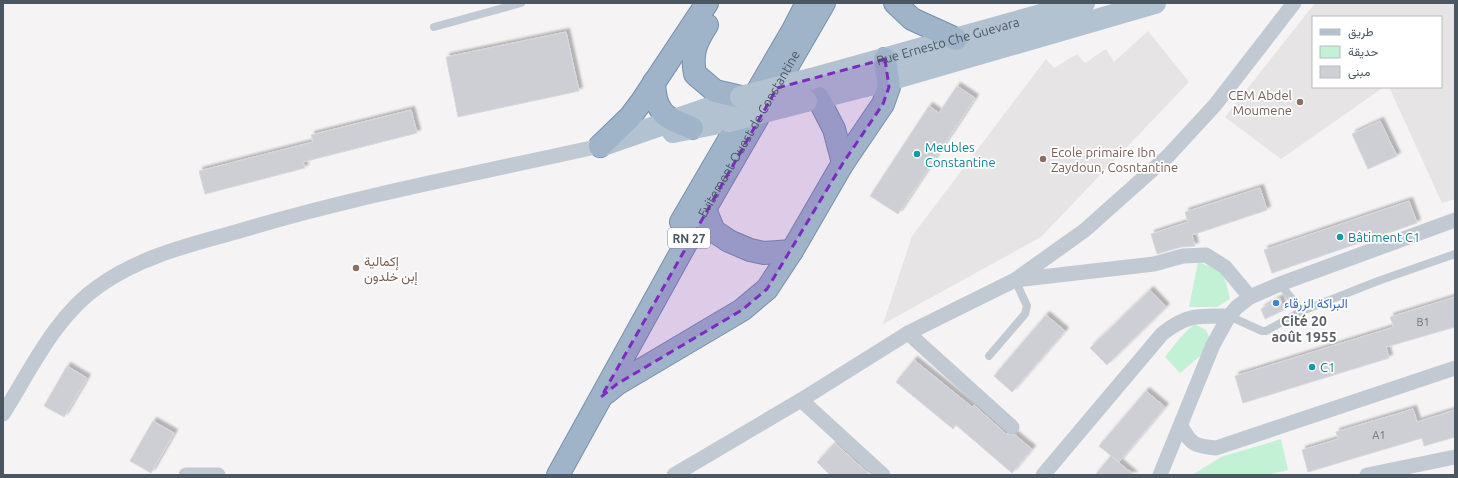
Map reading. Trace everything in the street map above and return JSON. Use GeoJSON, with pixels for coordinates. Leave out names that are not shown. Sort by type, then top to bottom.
{"type":"FeatureCollection","features":[{"type":"Feature","properties":{"kind":"highway"},"geometry":{"type":"LineString","coordinates":[[600,146],[630,117],[707,3]]}},
{"type":"Feature","properties":{"kind":"highway"},"geometry":{"type":"LineString","coordinates":[[720,3],[699,38],[693,55],[695,74],[715,91],[741,97]]}},
{"type":"Feature","properties":{"kind":"highway"},"geometry":{"type":"LineString","coordinates":[[793,30],[799,3]]}},
{"type":"Feature","properties":{"kind":"highway","name":"Evitement Ouest de Constantine"},"geometry":{"type":"LineString","coordinates":[[544,475],[680,223],[793,30],[807,3]]}},
{"type":"Feature","properties":{"kind":"highway","name":"Evitement Ouest de Constantine"},"geometry":{"type":"LineString","coordinates":[[558,475],[705,209],[824,3]]}},
{"type":"Feature","properties":{"kind":"highway"},"geometry":{"type":"LineString","coordinates":[[895,3],[912,19],[956,40]]}},
{"type":"Feature","properties":{"kind":"highway"},"geometry":{"type":"LineString","coordinates":[[601,397],[617,384],[742,310],[767,289],[792,251],[843,163],[883,104],[887,96],[889,80],[885,59]]}},
{"type":"Feature","properties":{"kind":"highway"},"geometry":{"type":"LineString","coordinates":[[654,82],[654,98],[661,111],[672,120],[692,128]]}},
{"type":"Feature","properties":{"kind":"highway"},"geometry":{"type":"LineString","coordinates":[[812,93],[834,129],[843,163]]}},
{"type":"Feature","properties":{"kind":"highway"},"geometry":{"type":"LineString","coordinates":[[705,209],[714,231],[729,241],[750,250],[764,253],[792,251]]}},
{"type":"Feature","properties":{"kind":"main road","name":"Rue Ernesto Che Guevara"},"geometry":{"type":"LineString","coordinates":[[812,93],[885,59],[1084,3]]}},
{"type":"Feature","properties":{"kind":"main road"},"geometry":{"type":"LineString","coordinates":[[600,146],[741,97],[812,93],[889,80],[1155,3]]}},
{"type":"Feature","properties":{"kind":"main road"},"geometry":{"type":"LineString","coordinates":[[600,146],[729,121],[812,93]]}},
{"type":"Feature","properties":{"kind":"street"},"geometry":{"type":"LineString","coordinates":[[674,475],[801,400],[908,333],[1015,280],[1085,230],[1168,156],[1215,105],[1294,3]]}},
{"type":"Feature","properties":{"kind":"street"},"geometry":{"type":"LineString","coordinates":[[3,414],[69,311],[98,286],[132,266],[182,247],[293,215],[600,146]]}},
{"type":"Feature","properties":{"kind":"street"},"geometry":{"type":"LineString","coordinates":[[1160,475],[1213,345],[1229,316],[1250,297],[1280,284],[1455,220]]}},
{"type":"Feature","properties":{"kind":"street"},"geometry":{"type":"LineString","coordinates":[[1015,280],[1154,264],[1183,256],[1206,255],[1224,267],[1250,297]]}},
{"type":"Feature","properties":{"kind":"street"},"geometry":{"type":"LineString","coordinates":[[1042,475],[1162,334],[1176,324],[1194,316],[1229,316]]}},
{"type":"Feature","properties":{"kind":"street"},"geometry":{"type":"LineString","coordinates":[[908,333],[1012,427]]}},
{"type":"Feature","properties":{"kind":"street"},"geometry":{"type":"LineString","coordinates":[[1181,426],[1188,439],[1198,447],[1216,448],[1455,368]]}},
{"type":"Feature","properties":{"kind":"street"},"geometry":{"type":"LineString","coordinates":[[801,400],[883,475]]}},
{"type":"Feature","properties":{"kind":"street"},"geometry":{"type":"LineString","coordinates":[[1367,475],[1455,457]]}},
{"type":"Feature","properties":{"kind":"street"},"geometry":{"type":"LineString","coordinates":[[186,475],[218,475]]}},
{"type":"Feature","properties":{"kind":"lane"},"geometry":{"type":"LineString","coordinates":[[434,27],[521,3]]}},
{"type":"Feature","properties":{"kind":"lane"},"geometry":{"type":"LineString","coordinates":[[1229,316],[1262,331],[1266,331],[1302,311],[1378,280],[1455,254]]}},
{"type":"Feature","properties":{"kind":"lane"},"geometry":{"type":"LineString","coordinates":[[990,356],[1025,314],[1027,306],[1015,280]]}},
{"type":"Feature","properties":{"kind":"lane"},"geometry":{"type":"LineString","coordinates":[[1280,284],[1302,311]]}},
{"type":"Feature","properties":{"kind":"highlighted area"},"geometry":{"type":"Polygon","coordinates":[[[885,59],[889,87],[883,104],[843,163],[767,289],[742,310],[617,384],[601,397],[777,88],[885,59]]]}},
{"type":"Feature","properties":{"kind":"shaded area","name":"CEM Abdel Moumene"},"geometry":{"type":"Polygon","coordinates":[[[1315,3],[1455,3],[1455,199],[1442,203],[1389,88],[1442,88],[1442,16],[1312,16],[1312,88],[1383,88],[1281,159],[1225,117],[1315,3]]]}},
{"type":"Feature","properties":{"kind":"shaded area","name":"Ecole primaire Ibn Zaydoun, Cosntantine"},"geometry":{"type":"Polygon","coordinates":[[[1148,31],[1189,82],[1041,237],[883,324],[912,236],[1046,59],[1054,68],[1077,54],[1085,63],[1106,49],[1114,62],[1148,31]]]}},
{"type":"Feature","properties":{"kind":"green space"},"geometry":{"type":"Polygon","coordinates":[[[1198,262],[1220,270],[1226,282],[1230,299],[1217,307],[1189,307],[1198,262]]]}},
{"type":"Feature","properties":{"kind":"green space"},"geometry":{"type":"Polygon","coordinates":[[[1194,324],[1206,330],[1213,345],[1180,373],[1165,357],[1179,339],[1194,324]]]}},
{"type":"Feature","properties":{"kind":"green space"},"geometry":{"type":"Polygon","coordinates":[[[1281,439],[1288,470],[1267,475],[1192,475],[1221,457],[1281,439]]]}},
{"type":"Feature","properties":{"kind":"building"},"geometry":{"type":"Polygon","coordinates":[[[566,32],[579,91],[458,117],[446,57],[566,32]]]}},
{"type":"Feature","properties":{"kind":"building","name":"Meubles Constantine"},"geometry":{"type":"Polygon","coordinates":[[[957,86],[975,98],[898,214],[870,196],[929,106],[939,113],[957,86]]]}},
{"type":"Feature","properties":{"kind":"building"},"geometry":{"type":"Polygon","coordinates":[[[411,110],[417,133],[303,162],[305,168],[205,194],[199,171],[313,142],[311,135],[411,110]]]}},
{"type":"Feature","properties":{"kind":"building"},"geometry":{"type":"Polygon","coordinates":[[[1380,121],[1397,156],[1368,169],[1352,134],[1380,121]]]}},
{"type":"Feature","properties":{"kind":"building"},"geometry":{"type":"Polygon","coordinates":[[[1260,188],[1267,210],[1192,235],[1195,246],[1181,247],[1157,254],[1151,234],[1188,222],[1185,212],[1260,188]]]}},
{"type":"Feature","properties":{"kind":"building","name":"Bâtiment C1"},"geometry":{"type":"Polygon","coordinates":[[[1409,201],[1417,223],[1272,273],[1264,250],[1409,201]]]}},
{"type":"Feature","properties":{"kind":"building"},"geometry":{"type":"Polygon","coordinates":[[[1150,290],[1166,307],[1107,365],[1090,348],[1150,290]]]}},
{"type":"Feature","properties":{"kind":"building","name":"C1"},"geometry":{"type":"Polygon","coordinates":[[[1455,297],[1455,327],[1386,347],[1389,358],[1243,403],[1235,376],[1394,327],[1390,317],[1455,297]]]}},
{"type":"Feature","properties":{"kind":"building","name":"البراكة الزرقاء"},"geometry":{"type":"Polygon","coordinates":[[[1280,298],[1284,310],[1265,319],[1261,309],[1280,298]]]}},
{"type":"Feature","properties":{"kind":"building"},"geometry":{"type":"Polygon","coordinates":[[[1046,315],[1065,331],[1012,392],[994,376],[1046,315]]]}},
{"type":"Feature","properties":{"kind":"building"},"geometry":{"type":"Polygon","coordinates":[[[914,360],[972,407],[974,405],[1006,434],[1015,435],[1032,449],[1012,473],[956,425],[953,429],[896,382],[914,360]]]}},
{"type":"Feature","properties":{"kind":"building"},"geometry":{"type":"Polygon","coordinates":[[[67,366],[87,378],[64,417],[44,406],[67,366]]]}},
{"type":"Feature","properties":{"kind":"building"},"geometry":{"type":"Polygon","coordinates":[[[1146,391],[1165,407],[1119,462],[1099,446],[1146,391]]]}},
{"type":"Feature","properties":{"kind":"building"},"geometry":{"type":"Polygon","coordinates":[[[1413,409],[1417,422],[1455,410],[1455,437],[1424,446],[1422,438],[1308,472],[1302,450],[1338,439],[1336,432],[1413,409]]]}},
{"type":"Feature","properties":{"kind":"building"},"geometry":{"type":"Polygon","coordinates":[[[153,421],[174,433],[151,473],[130,461],[153,421]]]}},
{"type":"Feature","properties":{"kind":"building"},"geometry":{"type":"Polygon","coordinates":[[[835,443],[870,475],[830,475],[817,462],[835,443]]]}},
{"type":"Feature","properties":{"kind":"building"},"geometry":{"type":"Polygon","coordinates":[[[1111,456],[1134,475],[1095,475],[1111,456]]]}},
{"type":"Feature","properties":{"kind":"place","name":"CEM Abdel Moumene"},"geometry":{"type":"Point","coordinates":[1300,102]}},
{"type":"Feature","properties":{"kind":"place","name":"Meubles Constantine"},"geometry":{"type":"Point","coordinates":[917,154]}},
{"type":"Feature","properties":{"kind":"place","name":"Ecole primaire Ibn Zaydoun, Cosntantine"},"geometry":{"type":"Point","coordinates":[1043,159]}},
{"type":"Feature","properties":{"kind":"place","name":"Bâtiment C1"},"geometry":{"type":"Point","coordinates":[1340,237]}},
{"type":"Feature","properties":{"kind":"place","name":"إكمالية إبن خلدون"},"geometry":{"type":"Point","coordinates":[356,268]}},
{"type":"Feature","properties":{"kind":"place","name":"البراكة الزرقاء"},"geometry":{"type":"Point","coordinates":[1276,303]}},
{"type":"Feature","properties":{"kind":"place","name":"C1"},"geometry":{"type":"Point","coordinates":[1312,367]}},
{"type":"Feature","properties":{"kind":"district","name":"Cité 20 août 1955"},"geometry":{"type":"Point","coordinates":[1304,330]}}]}
